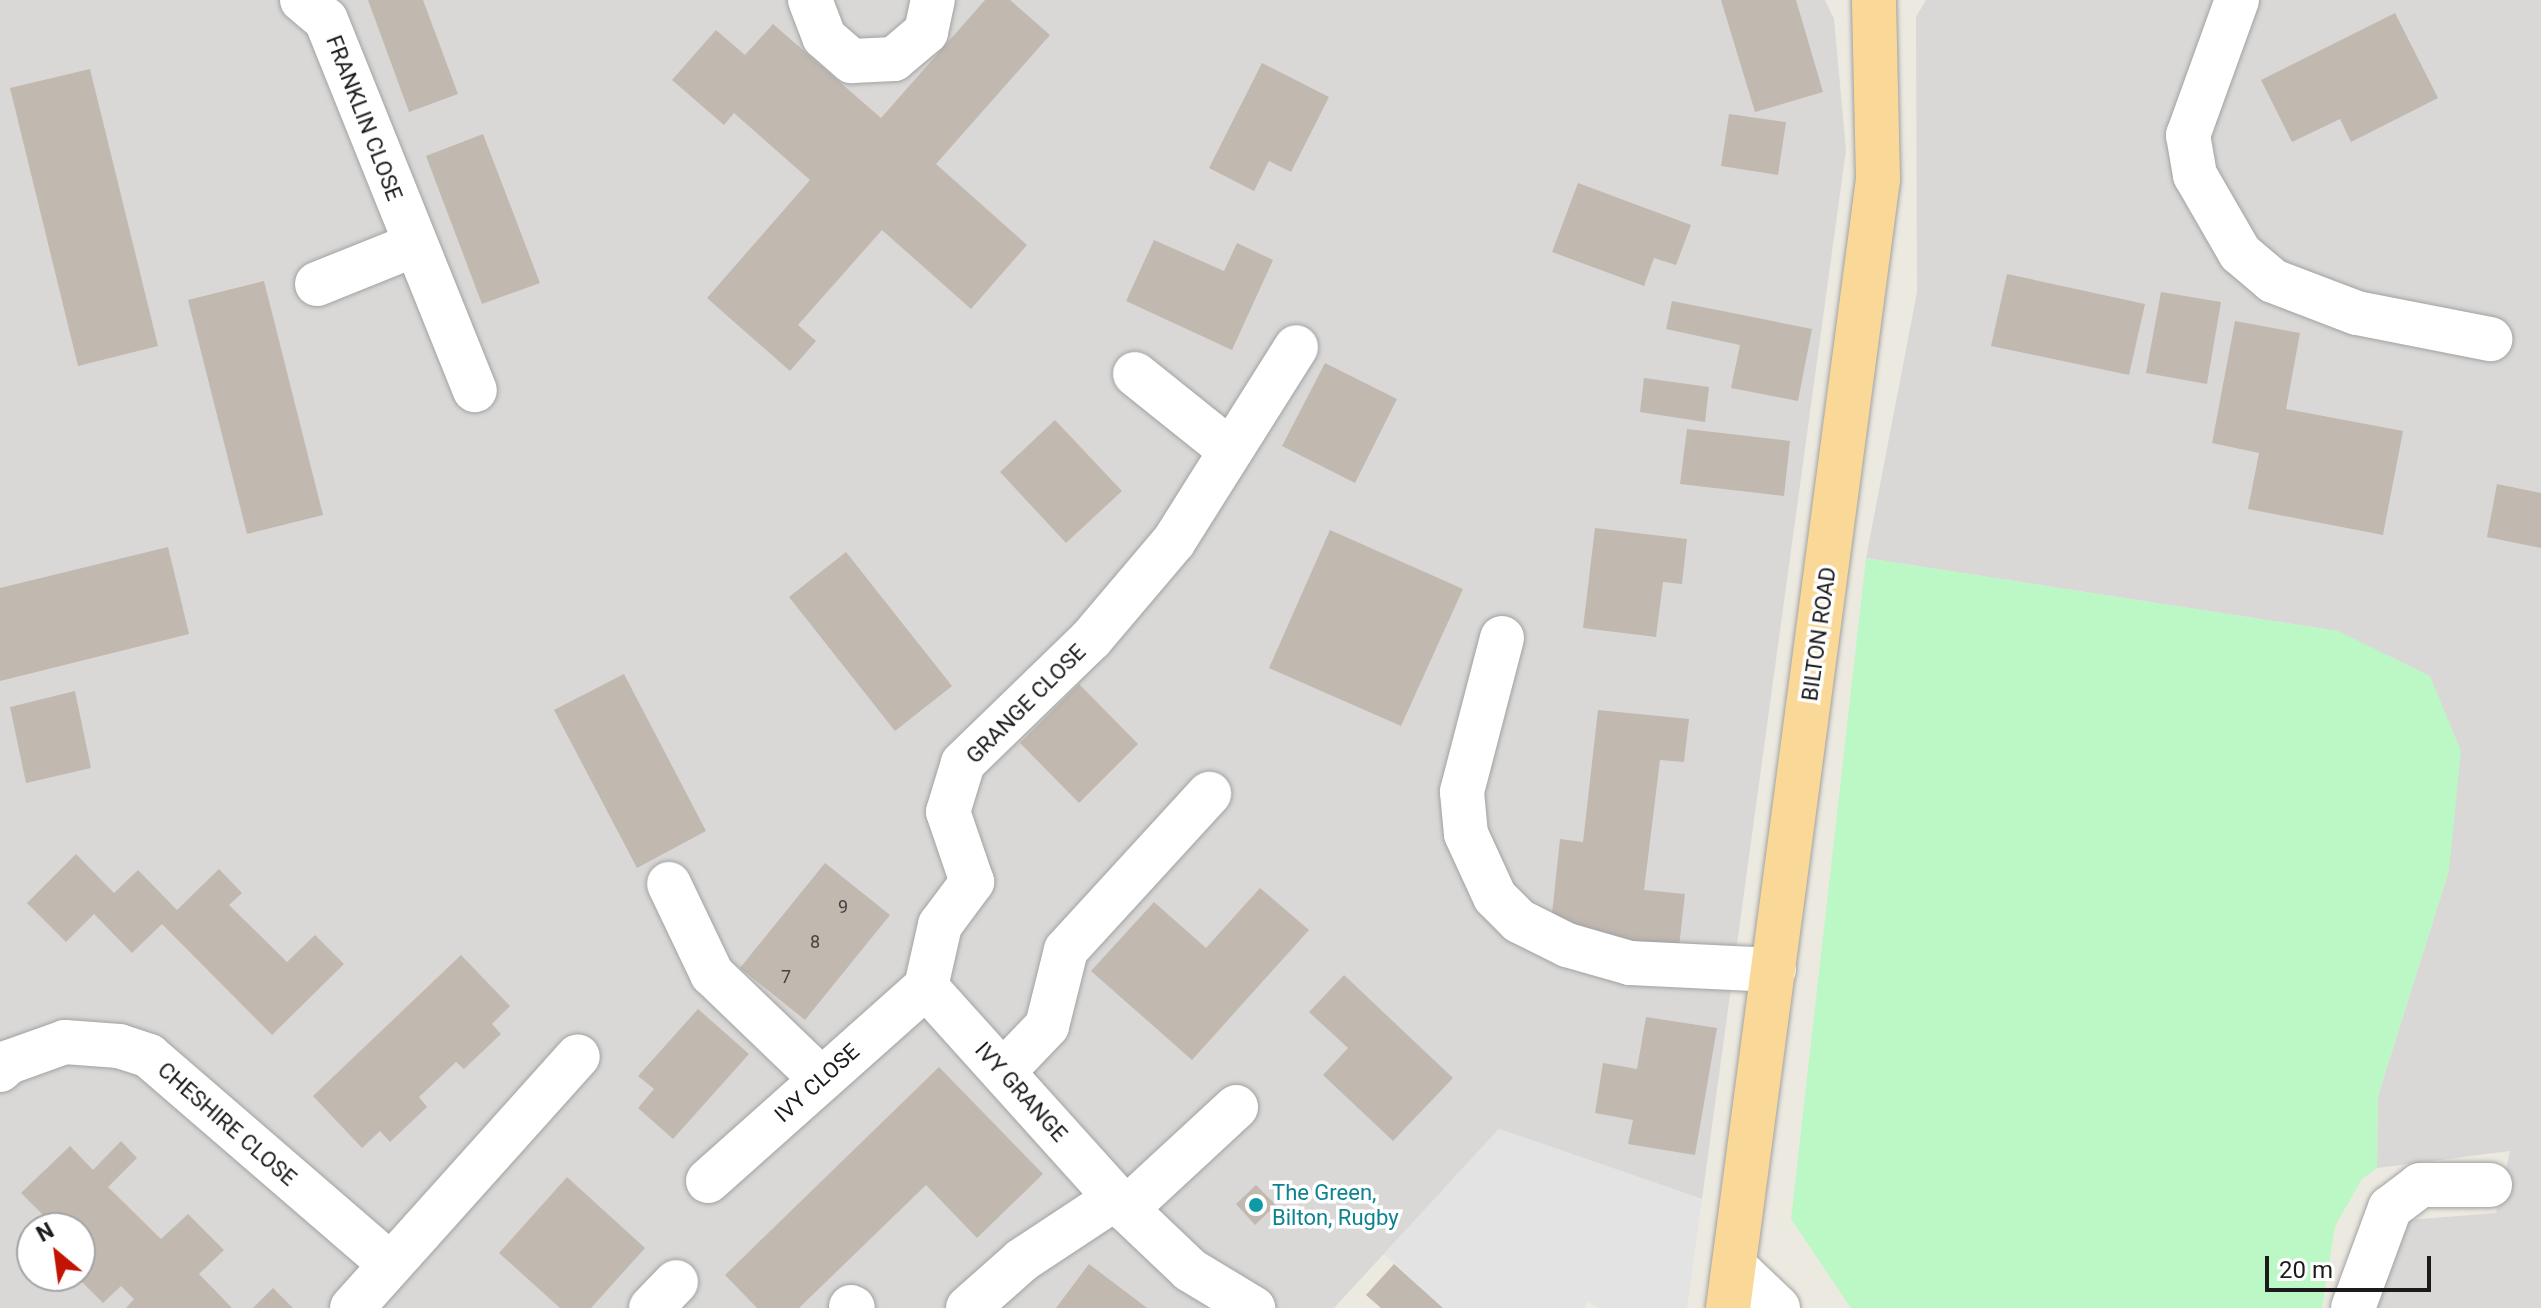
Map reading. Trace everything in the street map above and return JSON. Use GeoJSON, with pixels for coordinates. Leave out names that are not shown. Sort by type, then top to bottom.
{"type":"FeatureCollection","features":[{"type":"Feature","properties":{"kind":"main road","name":"BILTON ROAD"},"geometry":{"type":"LineString","coordinates":[[1732,1288],[1878,179],[1876,2]]}},
{"type":"Feature","properties":{"kind":"street","name":"FRANKLIN CLOSE"},"geometry":{"type":"LineString","coordinates":[[302,0],[326,20],[414,245],[475,390]]}},
{"type":"Feature","properties":{"kind":"street"},"geometry":{"type":"LineString","coordinates":[[810,0],[824,37],[852,61],[894,59],[926,32],[933,0]]}},
{"type":"Feature","properties":{"kind":"street"},"geometry":{"type":"LineString","coordinates":[[2237,0],[2188,135],[2195,175],[2240,253],[2273,281],[2357,313],[2490,339]]}},
{"type":"Feature","properties":{"kind":"street"},"geometry":{"type":"LineString","coordinates":[[317,284],[414,245]]}},
{"type":"Feature","properties":{"kind":"street","name":"GRANGE CLOSE"},"geometry":{"type":"LineString","coordinates":[[926,987],[940,925],[972,882],[948,812],[963,763],[1091,639],[1174,541],[1296,347]]}},
{"type":"Feature","properties":{"kind":"street"},"geometry":{"type":"LineString","coordinates":[[1135,374],[1230,450]]}},
{"type":"Feature","properties":{"kind":"street"},"geometry":{"type":"LineString","coordinates":[[1502,638],[1462,792],[1466,834],[1495,897],[1519,921],[1567,945],[1630,963],[1774,970]]}},
{"type":"Feature","properties":{"kind":"street"},"geometry":{"type":"LineString","coordinates":[[1003,1072],[1047,1026],[1066,950],[1209,794]]}},
{"type":"Feature","properties":{"kind":"street"},"geometry":{"type":"LineString","coordinates":[[669,884],[712,974],[821,1079]]}},
{"type":"Feature","properties":{"kind":"street","name":"IVY GRANGE"},"geometry":{"type":"LineString","coordinates":[[926,987],[1121,1204],[1190,1270],[1253,1308]]}},
{"type":"Feature","properties":{"kind":"street","name":"IVY CLOSE"},"geometry":{"type":"LineString","coordinates":[[708,1181],[926,987]]}},
{"type":"Feature","properties":{"kind":"street","name":"CHESHIRE CLOSE"},"geometry":{"type":"LineString","coordinates":[[0,1070],[9,1062],[65,1042],[119,1046],[149,1056],[389,1263]]}},
{"type":"Feature","properties":{"kind":"street"},"geometry":{"type":"LineString","coordinates":[[352,1308],[389,1263],[578,1056]]}},
{"type":"Feature","properties":{"kind":"street"},"geometry":{"type":"LineString","coordinates":[[968,1308],[1022,1260],[1121,1204],[1236,1107]]}},
{"type":"Feature","properties":{"kind":"street"},"geometry":{"type":"LineString","coordinates":[[2353,1308],[2390,1208],[2420,1185],[2490,1185]]}},
{"type":"Feature","properties":{"kind":"street"},"geometry":{"type":"LineString","coordinates":[[1732,1288],[1778,1308]]}},
{"type":"Feature","properties":{"kind":"shaded area"},"geometry":{"type":"Polygon","coordinates":[[[0,0],[1825,0],[1834,19],[1846,150],[1702,1199],[1499,1129],[1334,1308],[0,1308],[0,0]]]}},
{"type":"Feature","properties":{"kind":"shaded area"},"geometry":{"type":"Polygon","coordinates":[[[1926,0],[2541,0],[2541,1308],[2370,1308],[2408,1220],[2496,1213],[2510,1151],[2377,1168],[2378,1096],[2449,870],[2338,631],[1866,558],[1917,292],[1916,17],[1926,0]]]}},
{"type":"Feature","properties":{"kind":"shaded area"},"geometry":{"type":"Polygon","coordinates":[[[1499,1129],[1702,1199],[1687,1308],[1598,1308],[1588,1301],[1584,1308],[1443,1308],[1384,1254],[1499,1129]]]}},
{"type":"Feature","properties":{"kind":"green space"},"geometry":{"type":"Polygon","coordinates":[[[1866,558],[2338,631],[2430,676],[2461,751],[2449,870],[2378,1096],[2377,1168],[2362,1179],[2335,1226],[2322,1308],[1851,1308],[1791,1219],[1866,558]]]}},
{"type":"Feature","properties":{"kind":"building"},"geometry":{"type":"Polygon","coordinates":[[[368,0],[423,0],[458,94],[409,112],[368,0]]]}},
{"type":"Feature","properties":{"kind":"building"},"geometry":{"type":"Polygon","coordinates":[[[985,0],[1010,0],[1050,35],[936,164],[1027,245],[971,309],[882,230],[798,325],[816,341],[790,371],[707,298],[810,180],[734,113],[724,125],[672,80],[716,30],[745,55],[773,24],[881,118],[985,0]]]}},
{"type":"Feature","properties":{"kind":"building"},"geometry":{"type":"Polygon","coordinates":[[[1721,0],[1796,0],[1823,92],[1755,112],[1721,0]]]}},
{"type":"Feature","properties":{"kind":"building"},"geometry":{"type":"Polygon","coordinates":[[[2395,13],[2438,98],[2351,142],[2340,119],[2292,142],[2261,80],[2395,13]]]}},
{"type":"Feature","properties":{"kind":"building"},"geometry":{"type":"Polygon","coordinates":[[[1262,63],[1329,97],[1291,172],[1269,161],[1254,191],[1209,168],[1262,63]]]}},
{"type":"Feature","properties":{"kind":"building"},"geometry":{"type":"Polygon","coordinates":[[[90,69],[158,346],[78,366],[10,88],[90,69]]]}},
{"type":"Feature","properties":{"kind":"building"},"geometry":{"type":"Polygon","coordinates":[[[1729,114],[1786,122],[1778,175],[1721,166],[1729,114]]]}},
{"type":"Feature","properties":{"kind":"building"},"geometry":{"type":"Polygon","coordinates":[[[483,134],[540,283],[482,304],[426,156],[483,134]]]}},
{"type":"Feature","properties":{"kind":"building"},"geometry":{"type":"Polygon","coordinates":[[[1578,183],[1691,225],[1676,265],[1654,258],[1644,286],[1552,252],[1578,183]]]}},
{"type":"Feature","properties":{"kind":"building"},"geometry":{"type":"Polygon","coordinates":[[[1154,240],[1224,271],[1237,243],[1273,260],[1232,350],[1126,301],[1154,240]]]}},
{"type":"Feature","properties":{"kind":"building"},"geometry":{"type":"Polygon","coordinates":[[[2007,274],[2145,304],[2129,375],[1991,346],[2007,274]]]}},
{"type":"Feature","properties":{"kind":"building"},"geometry":{"type":"Polygon","coordinates":[[[264,281],[323,515],[247,534],[188,300],[264,281]]]}},
{"type":"Feature","properties":{"kind":"building"},"geometry":{"type":"Polygon","coordinates":[[[2161,292],[2221,302],[2207,384],[2146,373],[2161,292]]]}},
{"type":"Feature","properties":{"kind":"building"},"geometry":{"type":"Polygon","coordinates":[[[1672,301],[1812,329],[1798,401],[1731,388],[1740,345],[1666,329],[1672,301]]]}},
{"type":"Feature","properties":{"kind":"building"},"geometry":{"type":"Polygon","coordinates":[[[2235,321],[2300,333],[2286,409],[2403,431],[2383,535],[2248,509],[2259,453],[2212,443],[2235,321]]]}},
{"type":"Feature","properties":{"kind":"building"},"geometry":{"type":"Polygon","coordinates":[[[1325,363],[1397,399],[1355,483],[1282,446],[1325,363]]]}},
{"type":"Feature","properties":{"kind":"building"},"geometry":{"type":"Polygon","coordinates":[[[1644,378],[1709,387],[1705,422],[1640,412],[1644,378]]]}},
{"type":"Feature","properties":{"kind":"building"},"geometry":{"type":"Polygon","coordinates":[[[1055,420],[1122,491],[1066,543],[1000,472],[1055,420]]]}},
{"type":"Feature","properties":{"kind":"building"},"geometry":{"type":"Polygon","coordinates":[[[1687,429],[1790,441],[1784,496],[1680,484],[1687,429]]]}},
{"type":"Feature","properties":{"kind":"building"},"geometry":{"type":"Polygon","coordinates":[[[2497,484],[2541,493],[2541,548],[2487,537],[2497,484]]]}},
{"type":"Feature","properties":{"kind":"building"},"geometry":{"type":"Polygon","coordinates":[[[1595,528],[1687,539],[1682,584],[1663,582],[1656,637],[1583,628],[1595,528]]]}},
{"type":"Feature","properties":{"kind":"building"},"geometry":{"type":"Polygon","coordinates":[[[1330,530],[1463,589],[1401,726],[1269,668],[1330,530]]]}},
{"type":"Feature","properties":{"kind":"building"},"geometry":{"type":"Polygon","coordinates":[[[168,547],[189,634],[0,681],[0,588],[168,547]]]}},
{"type":"Feature","properties":{"kind":"building"},"geometry":{"type":"Polygon","coordinates":[[[846,552],[952,686],[895,731],[789,597],[846,552]]]}},
{"type":"Feature","properties":{"kind":"building"},"geometry":{"type":"Polygon","coordinates":[[[624,674],[706,831],[637,868],[554,710],[624,674]]]}},
{"type":"Feature","properties":{"kind":"building"},"geometry":{"type":"Polygon","coordinates":[[[1079,684],[1138,744],[1079,803],[1020,743],[1079,684]]]}},
{"type":"Feature","properties":{"kind":"building"},"geometry":{"type":"Polygon","coordinates":[[[75,691],[91,768],[26,783],[10,707],[75,691]]]}},
{"type":"Feature","properties":{"kind":"building"},"geometry":{"type":"Polygon","coordinates":[[[1598,710],[1689,719],[1684,762],[1660,760],[1644,890],[1685,894],[1679,947],[1550,933],[1560,839],[1583,842],[1598,710]]]}},
{"type":"Feature","properties":{"kind":"building"},"geometry":{"type":"Polygon","coordinates":[[[76,854],[114,893],[138,870],[177,910],[219,869],[242,893],[229,905],[287,962],[315,935],[344,964],[272,1035],[162,924],[132,953],[94,914],[66,942],[27,903],[76,854]]]}},
{"type":"Feature","properties":{"kind":"building"},"geometry":{"type":"Polygon","coordinates":[[[825,863],[890,915],[805,1020],[740,968],[825,863]]]}},
{"type":"Feature","properties":{"kind":"building"},"geometry":{"type":"Polygon","coordinates":[[[1260,888],[1309,930],[1192,1060],[1091,971],[1154,902],[1206,948],[1260,888]]]}},
{"type":"Feature","properties":{"kind":"building"},"geometry":{"type":"Polygon","coordinates":[[[461,955],[510,1006],[492,1024],[501,1034],[464,1069],[456,1062],[419,1097],[427,1107],[390,1142],[380,1131],[362,1148],[313,1096],[461,955]]]}},
{"type":"Feature","properties":{"kind":"building"},"geometry":{"type":"Polygon","coordinates":[[[1344,975],[1453,1078],[1393,1141],[1323,1075],[1348,1048],[1309,1012],[1344,975]]]}},
{"type":"Feature","properties":{"kind":"building"},"geometry":{"type":"Polygon","coordinates":[[[698,1009],[749,1054],[673,1139],[638,1108],[654,1089],[638,1076],[698,1009]]]}},
{"type":"Feature","properties":{"kind":"building"},"geometry":{"type":"Polygon","coordinates":[[[1646,1017],[1717,1028],[1695,1155],[1628,1144],[1633,1120],[1595,1113],[1603,1063],[1637,1069],[1646,1017]]]}},
{"type":"Feature","properties":{"kind":"building"},"geometry":{"type":"Polygon","coordinates":[[[939,1067],[1043,1174],[977,1238],[926,1185],[799,1308],[757,1308],[725,1275],[939,1067]]]}},
{"type":"Feature","properties":{"kind":"building"},"geometry":{"type":"Polygon","coordinates":[[[121,1141],[137,1158],[108,1187],[161,1239],[188,1214],[224,1250],[199,1274],[232,1308],[126,1308],[134,1299],[121,1286],[103,1303],[92,1292],[96,1292],[96,1212],[40,1212],[21,1193],[70,1146],[93,1170],[121,1141]]]}},
{"type":"Feature","properties":{"kind":"building"},"geometry":{"type":"Polygon","coordinates":[[[567,1177],[645,1248],[591,1308],[560,1308],[499,1253],[567,1177]]]}},
{"type":"Feature","properties":{"kind":"building","name":"The Green, Bilton, Rugby"},"geometry":{"type":"Polygon","coordinates":[[[1256,1185],[1276,1205],[1255,1225],[1236,1204],[1256,1185]]]}},
{"type":"Feature","properties":{"kind":"building"},"geometry":{"type":"Polygon","coordinates":[[[1089,1264],[1147,1308],[1056,1308],[1089,1264]]]}},
{"type":"Feature","properties":{"kind":"building"},"geometry":{"type":"Polygon","coordinates":[[[1394,1264],[1443,1308],[1381,1308],[1366,1295],[1394,1264]]]}},
{"type":"Feature","properties":{"kind":"building"},"geometry":{"type":"Polygon","coordinates":[[[273,1288],[293,1308],[253,1308],[273,1288]]]}},
{"type":"Feature","properties":{"kind":"place","name":"The Green, Bilton, Rugby"},"geometry":{"type":"Point","coordinates":[1256,1205]}}]}
